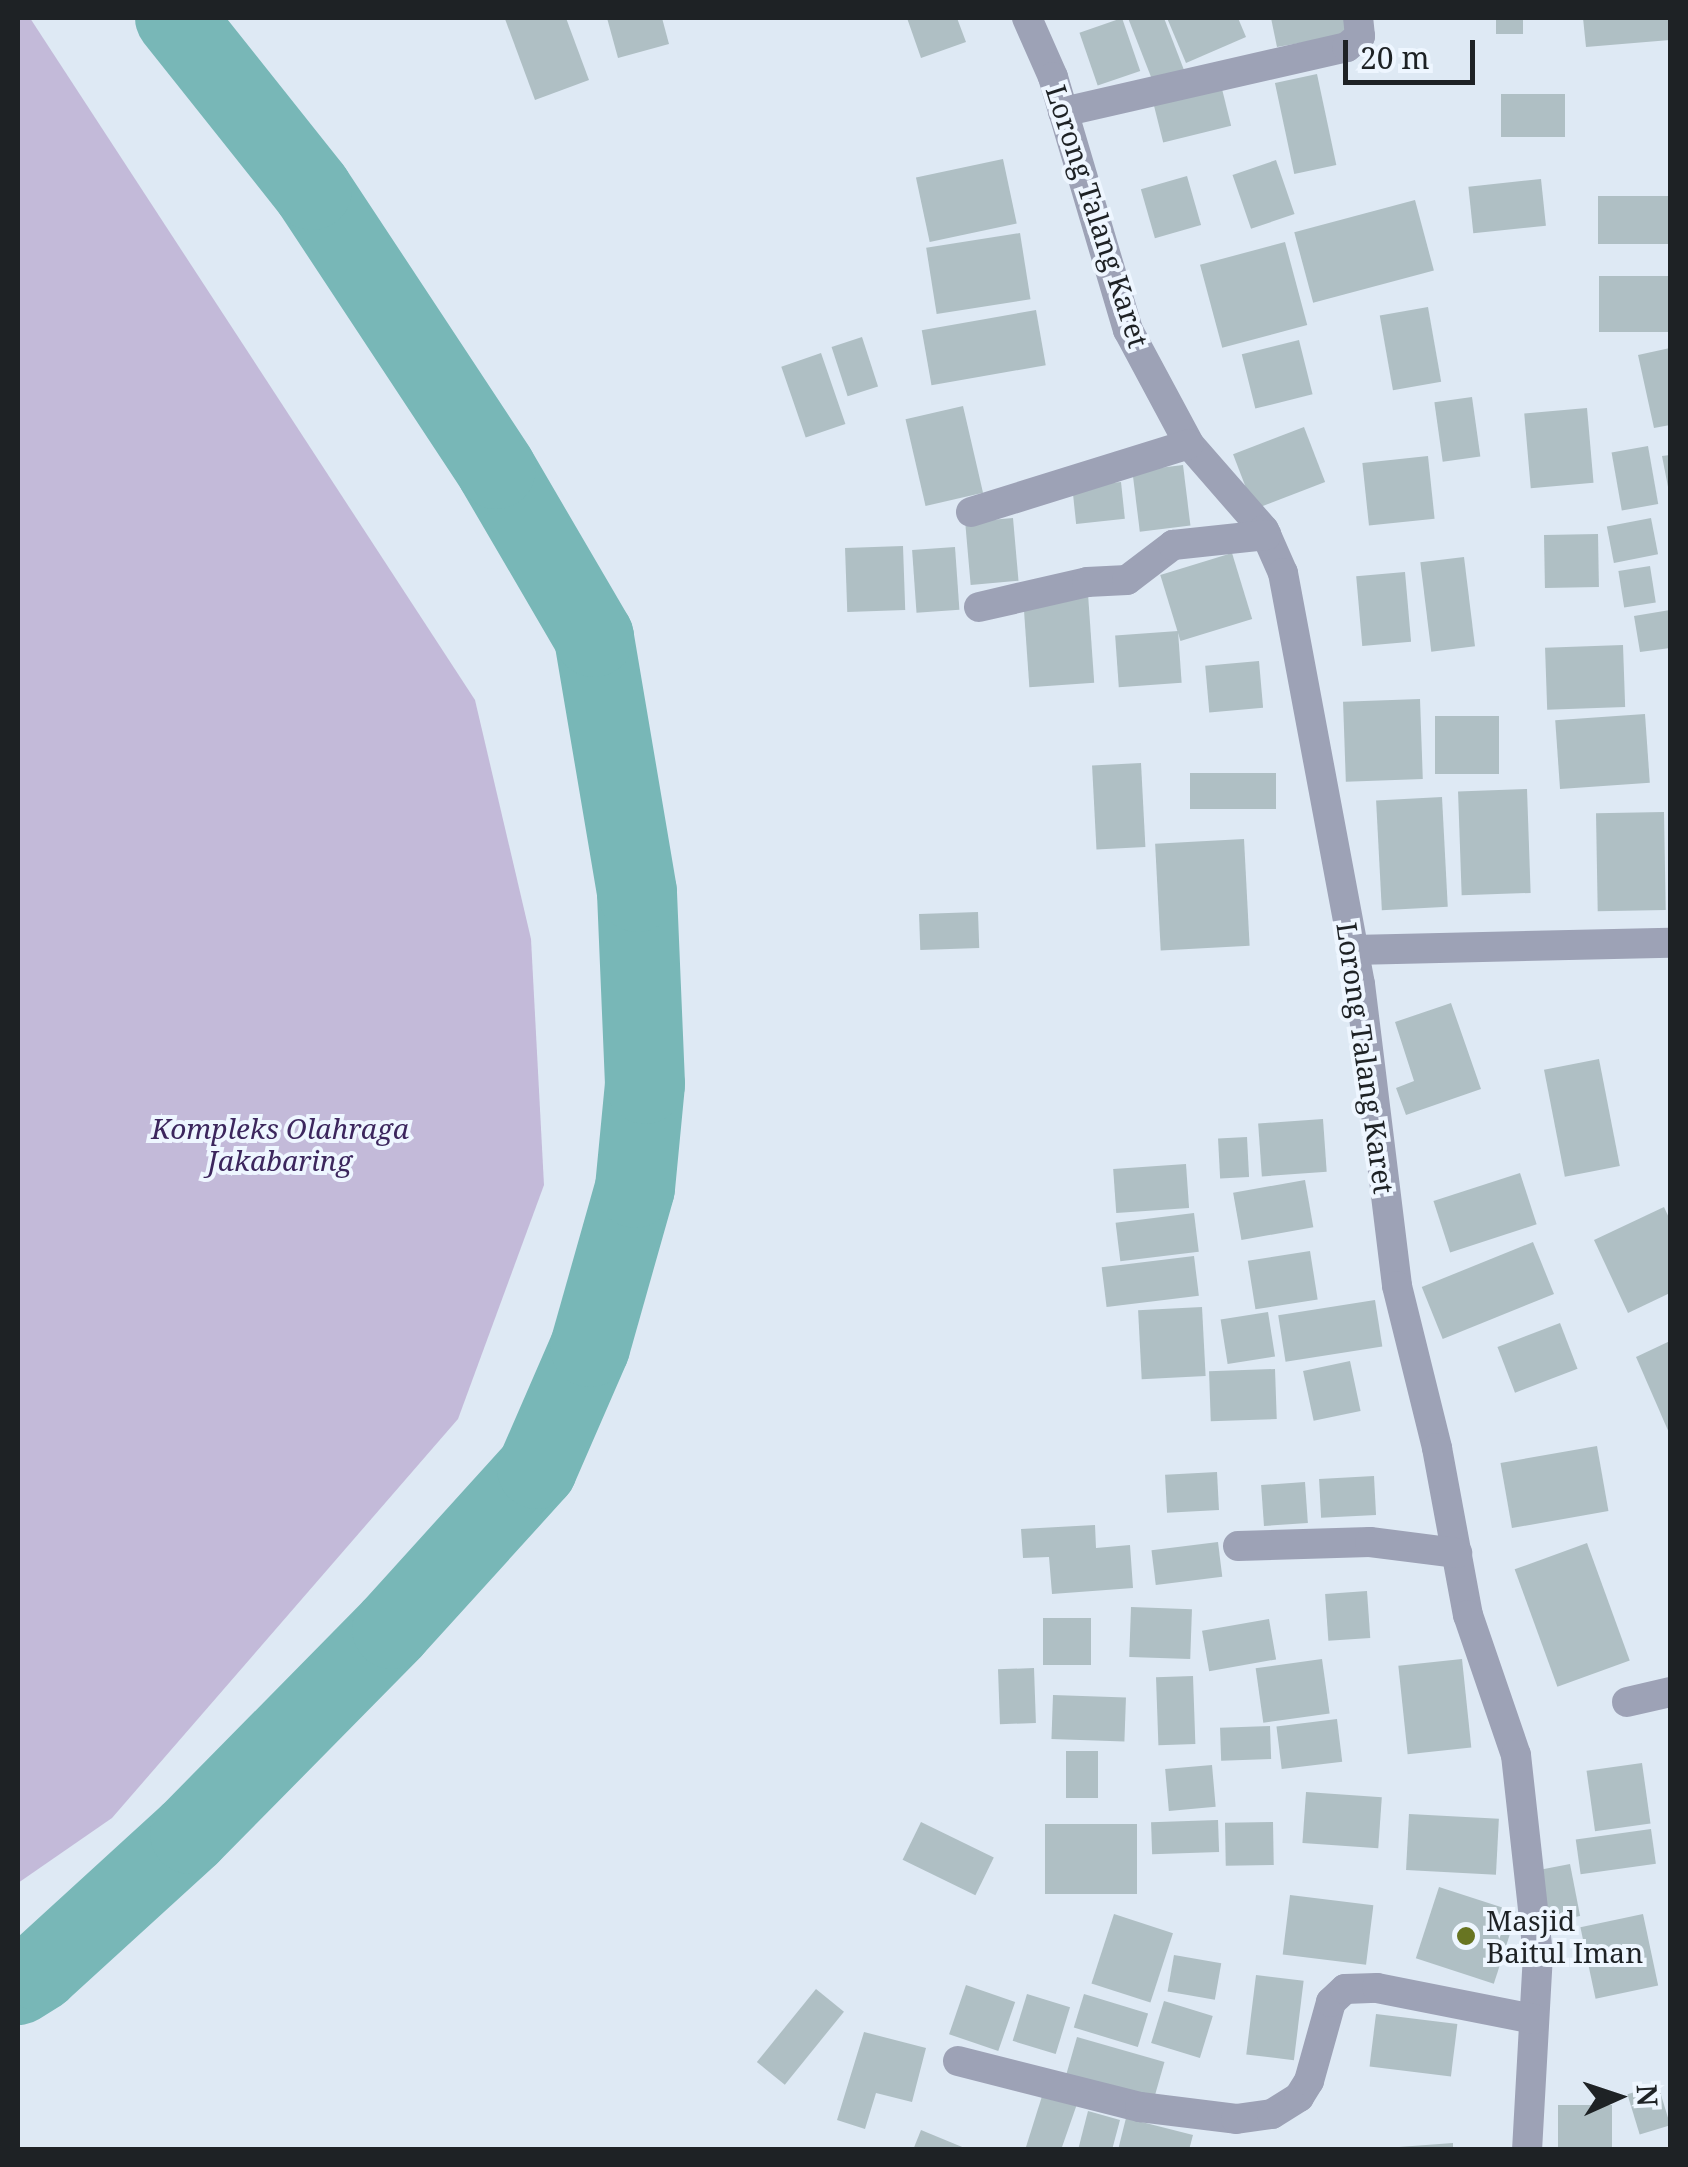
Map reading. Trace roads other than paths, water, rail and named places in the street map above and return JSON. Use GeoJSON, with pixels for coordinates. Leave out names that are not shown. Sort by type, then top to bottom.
{"type":"FeatureCollection","features":[{"type":"Feature","properties":{"kind":"street","name":"Lorong Talang Karet"},"geometry":{"type":"LineString","coordinates":[[1027,18],[1063,112],[1128,330],[1188,444],[1266,534],[1290,606],[1353,950],[1397,1286],[1468,1615],[1516,1755],[1538,1954],[1527,2150]]}},
{"type":"Feature","properties":{"kind":"street"},"geometry":{"type":"LineString","coordinates":[[1063,112],[1347,48],[1360,36],[1358,18]]}},
{"type":"Feature","properties":{"kind":"street"},"geometry":{"type":"LineString","coordinates":[[971,512],[1188,444]]}},
{"type":"Feature","properties":{"kind":"street"},"geometry":{"type":"LineString","coordinates":[[979,606],[1087,582],[1127,580],[1173,544],[1266,534]]}},
{"type":"Feature","properties":{"kind":"street"},"geometry":{"type":"LineString","coordinates":[[1353,950],[1670,943]]}},
{"type":"Feature","properties":{"kind":"street"},"geometry":{"type":"LineString","coordinates":[[1238,1546],[1370,1542],[1457,1553]]}},
{"type":"Feature","properties":{"kind":"street"},"geometry":{"type":"LineString","coordinates":[[1627,1702],[1670,1692]]}},
{"type":"Feature","properties":{"kind":"street"},"geometry":{"type":"LineString","coordinates":[[958,2062],[1140,2107],[1236,2119],[1272,2114],[1300,2097],[1309,2081],[1330,2002],[1344,1988],[1377,1988],[1534,2020]]}},
{"type":"Feature","properties":{"kind":"waterway"},"geometry":{"type":"LineString","coordinates":[[18,1985],[40,1971],[190,1834],[392,1629],[537,1469],[590,1347],[635,1188],[645,1084],[637,892],[594,637],[496,469],[312,190],[175,18]]}},
{"type":"Feature","properties":{"kind":"place","name":"Masjid Baitul Iman"},"geometry":{"type":"Point","coordinates":[1466,1936]}},
{"type":"Feature","properties":{"kind":"park label","name":"Kompleks Olahraga Jakabaring"},"geometry":{"type":"Point","coordinates":[280,1144]}}]}
